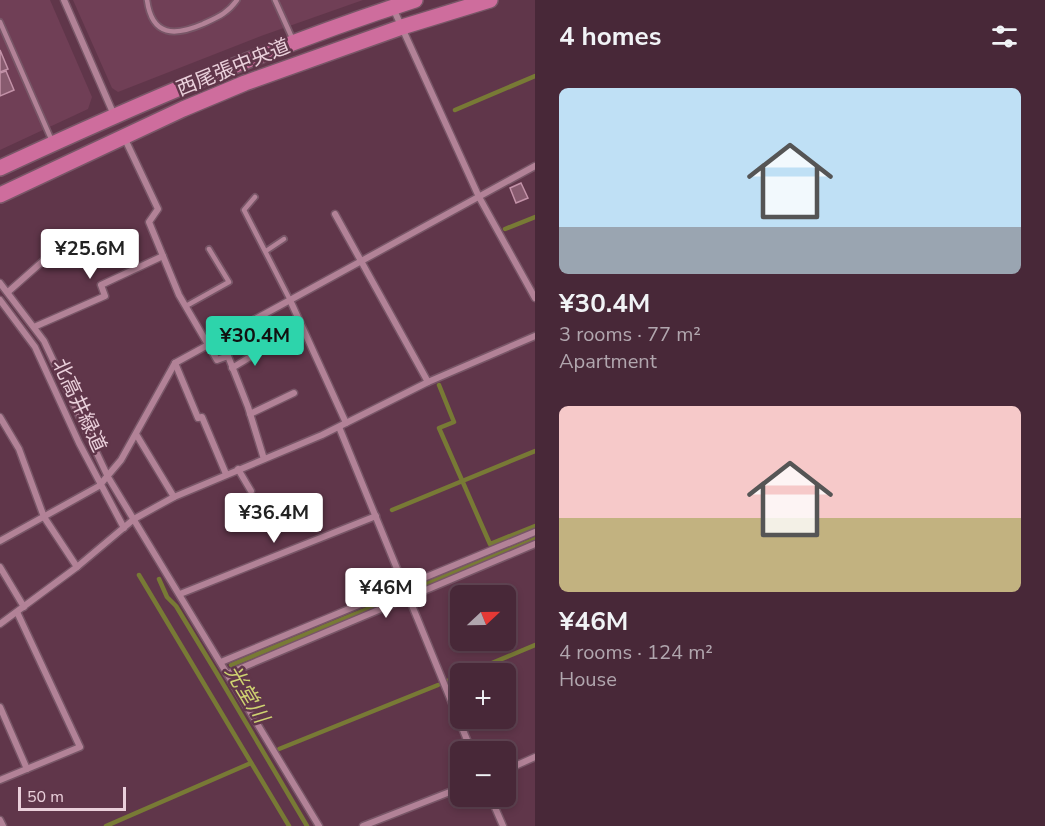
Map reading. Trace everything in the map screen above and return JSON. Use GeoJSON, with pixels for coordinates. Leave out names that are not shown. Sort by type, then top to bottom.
{"type":"FeatureCollection","features":[{"type":"Feature","properties":{"kind":"main road","name":"西尾張中央道"},"geometry":{"type":"LineString","coordinates":[[0,168],[243,61],[415,0]]}},
{"type":"Feature","properties":{"kind":"main road","name":"西尾張中央道"},"geometry":{"type":"LineString","coordinates":[[0,195],[123,136],[245,83],[402,27],[490,0]]}},
{"type":"Feature","properties":{"kind":"street"},"geometry":{"type":"LineString","coordinates":[[64,0],[114,116]]}},
{"type":"Feature","properties":{"kind":"street"},"geometry":{"type":"LineString","coordinates":[[393,7],[479,197],[535,298]]}},
{"type":"Feature","properties":{"kind":"street"},"geometry":{"type":"LineString","coordinates":[[123,136],[158,209],[149,222],[163,256],[186,306],[217,360],[228,356],[264,459]]}},
{"type":"Feature","properties":{"kind":"street"},"geometry":{"type":"LineString","coordinates":[[0,541],[101,484],[108,477],[136,434],[175,363],[535,166]]}},
{"type":"Feature","properties":{"kind":"street"},"geometry":{"type":"LineString","coordinates":[[335,214],[428,382]]}},
{"type":"Feature","properties":{"kind":"street"},"geometry":{"type":"LineString","coordinates":[[34,327],[105,296],[101,285],[163,256]]}},
{"type":"Feature","properties":{"kind":"street"},"geometry":{"type":"LineString","coordinates":[[8,292],[43,261]]}},
{"type":"Feature","properties":{"kind":"street"},"geometry":{"type":"LineString","coordinates":[[0,283],[34,327],[61,375],[108,477],[319,826]]}},
{"type":"Feature","properties":{"kind":"street","name":"北高井緑道"},"geometry":{"type":"LineString","coordinates":[[0,300],[34,347],[79,443],[124,528]]}},
{"type":"Feature","properties":{"kind":"street"},"geometry":{"type":"LineString","coordinates":[[290,300],[346,423]]}},
{"type":"Feature","properties":{"kind":"street"},"geometry":{"type":"LineString","coordinates":[[239,329],[254,354]]}},
{"type":"Feature","properties":{"kind":"street"},"geometry":{"type":"LineString","coordinates":[[0,624],[77,567],[134,519],[174,497],[339,428],[428,382],[535,336]]}},
{"type":"Feature","properties":{"kind":"street"},"geometry":{"type":"LineString","coordinates":[[232,368],[267,347]]}},
{"type":"Feature","properties":{"kind":"street"},"geometry":{"type":"LineString","coordinates":[[175,363],[198,418],[202,417],[226,474]]}},
{"type":"Feature","properties":{"kind":"street"},"geometry":{"type":"LineString","coordinates":[[250,414],[294,393]]}},
{"type":"Feature","properties":{"kind":"street"},"geometry":{"type":"LineString","coordinates":[[0,417],[19,449],[44,517],[77,567]]}},
{"type":"Feature","properties":{"kind":"street"},"geometry":{"type":"LineString","coordinates":[[339,428],[468,741]]}},
{"type":"Feature","properties":{"kind":"street"},"geometry":{"type":"LineString","coordinates":[[136,434],[174,497]]}},
{"type":"Feature","properties":{"kind":"street"},"geometry":{"type":"LineString","coordinates":[[238,469],[251,490]]}},
{"type":"Feature","properties":{"kind":"street"},"geometry":{"type":"LineString","coordinates":[[180,594],[376,516]]}},
{"type":"Feature","properties":{"kind":"street"},"geometry":{"type":"LineString","coordinates":[[220,662],[535,532]]}},
{"type":"Feature","properties":{"kind":"street"},"geometry":{"type":"LineString","coordinates":[[227,674],[535,544]]}},
{"type":"Feature","properties":{"kind":"street"},"geometry":{"type":"LineString","coordinates":[[0,567],[24,607]]}},
{"type":"Feature","properties":{"kind":"street"},"geometry":{"type":"LineString","coordinates":[[0,780],[80,747],[17,612]]}},
{"type":"Feature","properties":{"kind":"street"},"geometry":{"type":"LineString","coordinates":[[0,707],[27,769]]}},
{"type":"Feature","properties":{"kind":"street"},"geometry":{"type":"LineString","coordinates":[[516,766],[535,757]]}},
{"type":"Feature","properties":{"kind":"street"},"geometry":{"type":"LineString","coordinates":[[363,826],[450,792]]}},
{"type":"Feature","properties":{"kind":"street"},"geometry":{"type":"LineString","coordinates":[[495,807],[503,826]]}},
{"type":"Feature","properties":{"kind":"street"},"geometry":{"type":"LineString","coordinates":[[0,820],[3,826]]}},
{"type":"Feature","properties":{"kind":"lane"},"geometry":{"type":"LineString","coordinates":[[147,0],[156,23],[166,31],[183,33],[228,13],[237,0]]}},
{"type":"Feature","properties":{"kind":"lane"},"geometry":{"type":"LineString","coordinates":[[275,0],[294,43]]}},
{"type":"Feature","properties":{"kind":"lane"},"geometry":{"type":"LineString","coordinates":[[0,22],[53,144]]}},
{"type":"Feature","properties":{"kind":"lane"},"geometry":{"type":"LineString","coordinates":[[255,197],[244,210],[290,300]]}},
{"type":"Feature","properties":{"kind":"lane"},"geometry":{"type":"LineString","coordinates":[[266,251],[284,239]]}},
{"type":"Feature","properties":{"kind":"lane"},"geometry":{"type":"LineString","coordinates":[[186,306],[229,282],[209,249]]}},
{"type":"Feature","properties":{"kind":"shaded area"},"geometry":{"type":"Polygon","coordinates":[[[0,0],[50,0],[92,97],[88,109],[0,150],[0,0]]]}},
{"type":"Feature","properties":{"kind":"shaded area"},"geometry":{"type":"Polygon","coordinates":[[[73,0],[363,0],[261,36],[118,92],[112,88],[73,0]]]}},
{"type":"Feature","properties":{"kind":"building"},"geometry":{"type":"Polygon","coordinates":[[[0,50],[8,69],[0,72],[0,50]]]}},
{"type":"Feature","properties":{"kind":"building"},"geometry":{"type":"Polygon","coordinates":[[[6,71],[14,90],[0,96],[0,73],[6,71]]]}},
{"type":"Feature","properties":{"kind":"building"},"geometry":{"type":"Polygon","coordinates":[[[521,183],[528,198],[516,203],[510,188],[521,183]]]}},
{"type":"Feature","properties":{"kind":"waterway"},"geometry":{"type":"LineString","coordinates":[[455,110],[535,76]]}},
{"type":"Feature","properties":{"kind":"waterway"},"geometry":{"type":"LineString","coordinates":[[505,229],[535,217]]}},
{"type":"Feature","properties":{"kind":"waterway"},"geometry":{"type":"LineString","coordinates":[[439,385],[454,422],[439,428],[490,544],[535,526]]}},
{"type":"Feature","properties":{"kind":"waterway"},"geometry":{"type":"LineString","coordinates":[[392,510],[535,451]]}},
{"type":"Feature","properties":{"kind":"waterway"},"geometry":{"type":"LineString","coordinates":[[411,590],[535,539]]}},
{"type":"Feature","properties":{"kind":"waterway"},"geometry":{"type":"LineString","coordinates":[[139,575],[289,826]]}},
{"type":"Feature","properties":{"kind":"waterway","name":"光堂川"},"geometry":{"type":"LineString","coordinates":[[159,579],[167,597],[176,606],[307,826]]}},
{"type":"Feature","properties":{"kind":"waterway"},"geometry":{"type":"LineString","coordinates":[[231,665],[401,595]]}},
{"type":"Feature","properties":{"kind":"waterway"},"geometry":{"type":"LineString","coordinates":[[492,663],[535,645]]}},
{"type":"Feature","properties":{"kind":"waterway"},"geometry":{"type":"LineString","coordinates":[[279,749],[438,685]]}},
{"type":"Feature","properties":{"kind":"waterway"},"geometry":{"type":"LineString","coordinates":[[106,826],[251,763]]}}]}
